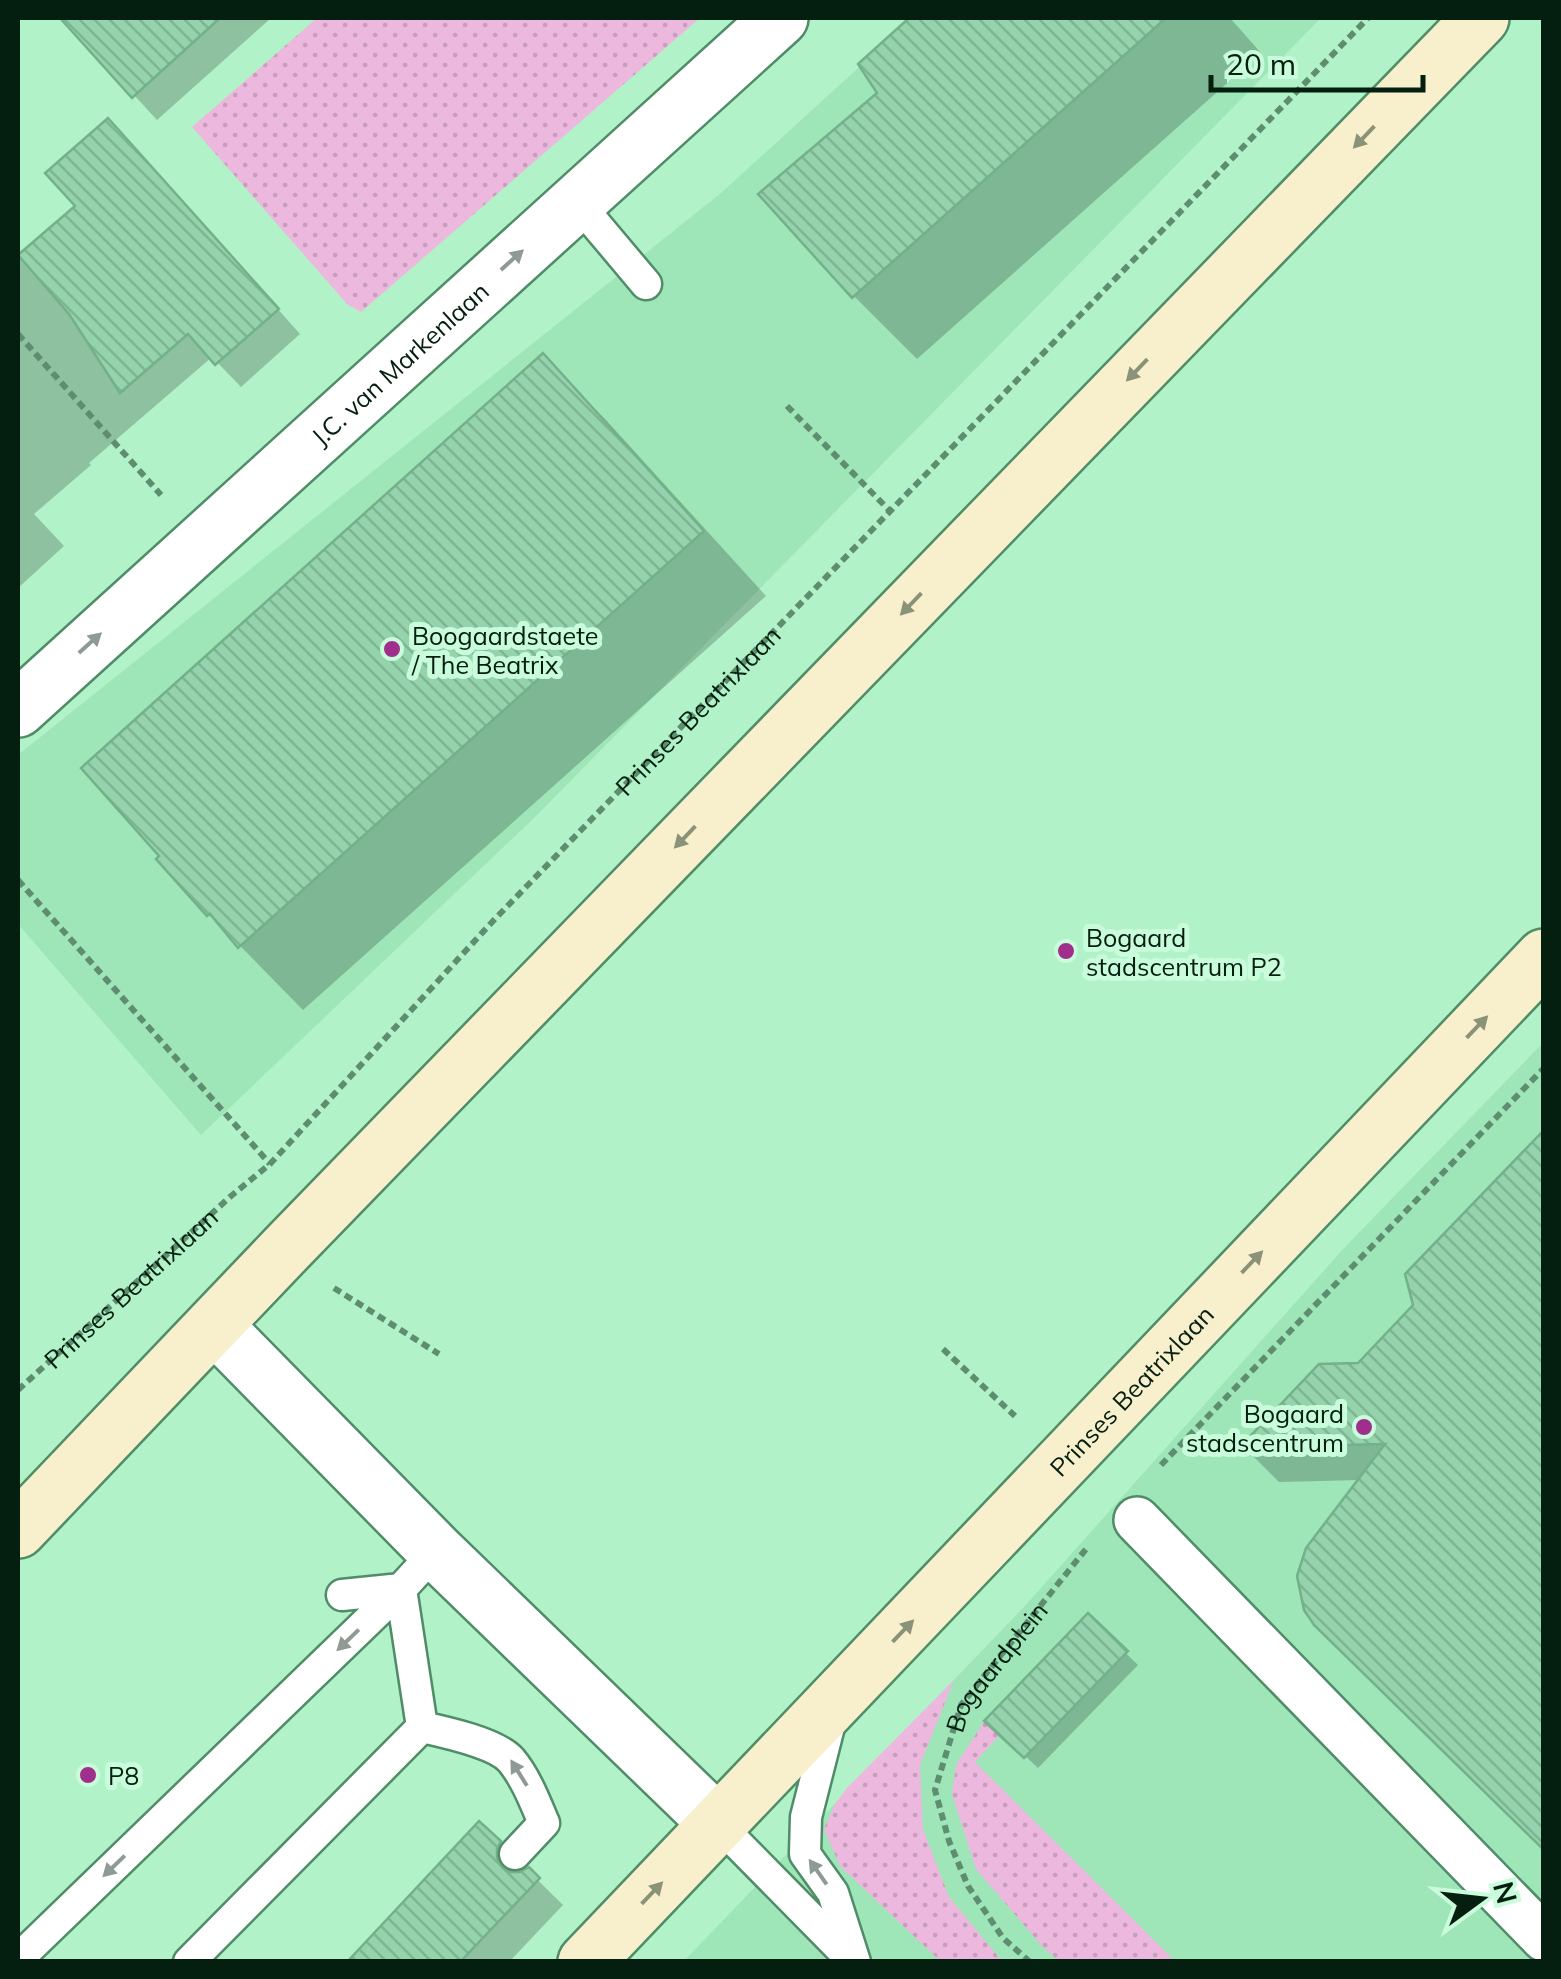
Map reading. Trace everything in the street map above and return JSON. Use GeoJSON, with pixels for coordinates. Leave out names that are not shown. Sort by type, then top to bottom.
{"type":"FeatureCollection","features":[{"type":"Feature","properties":{"kind":"main road"},"geometry":{"type":"LineString","coordinates":[[18,1530],[1481,18]]}},
{"type":"Feature","properties":{"kind":"main road","name":"Prinses Beatrixlaan"},"geometry":{"type":"LineString","coordinates":[[586,1962],[1544,957]]}},
{"type":"Feature","properties":{"kind":"street","name":"J.C. van Markenlaan"},"geometry":{"type":"LineString","coordinates":[[18,709],[780,18]]}},
{"type":"Feature","properties":{"kind":"street"},"geometry":{"type":"LineString","coordinates":[[214,1325],[419,1570],[718,1824]]}},
{"type":"Feature","properties":{"kind":"street"},"geometry":{"type":"LineString","coordinates":[[1137,1520],[1544,1938]]}},
{"type":"Feature","properties":{"kind":"lane"},"geometry":{"type":"LineString","coordinates":[[576,202],[646,284]]}},
{"type":"Feature","properties":{"kind":"lane"},"geometry":{"type":"LineString","coordinates":[[342,1595],[419,1570]]}},
{"type":"Feature","properties":{"kind":"lane"},"geometry":{"type":"LineString","coordinates":[[189,1962],[422,1727],[419,1570]]}},
{"type":"Feature","properties":{"kind":"lane"},"geometry":{"type":"LineString","coordinates":[[18,1960],[419,1570]]}},
{"type":"Feature","properties":{"kind":"lane"},"geometry":{"type":"LineString","coordinates":[[835,1701],[806,1817],[805,1854],[833,1893],[854,1962]]}},
{"type":"Feature","properties":{"kind":"lane"},"geometry":{"type":"LineString","coordinates":[[422,1727],[461,1735],[508,1756],[530,1790],[544,1823],[515,1854]]}},
{"type":"Feature","properties":{"kind":"lane"},"geometry":{"type":"LineString","coordinates":[[718,1824],[854,1962]]}},
{"type":"Feature","properties":{"kind":"path","name":"Prinses Beatrixlaan"},"geometry":{"type":"LineString","coordinates":[[18,1390],[270,1164],[493,921],[1368,18]]}},
{"type":"Feature","properties":{"kind":"path"},"geometry":{"type":"LineString","coordinates":[[18,334],[202,541]]}},
{"type":"Feature","properties":{"kind":"path"},"geometry":{"type":"LineString","coordinates":[[787,406],[890,511]]}},
{"type":"Feature","properties":{"kind":"path"},"geometry":{"type":"LineString","coordinates":[[18,880],[270,1164]]}},
{"type":"Feature","properties":{"kind":"path"},"geometry":{"type":"LineString","coordinates":[[1160,1466],[1544,1068]]}},
{"type":"Feature","properties":{"kind":"path","name":"Bogaardplein"},"geometry":{"type":"LineString","coordinates":[[1030,1962],[1003,1938],[968,1886],[948,1841],[935,1790],[961,1705],[1094,1538]]}},
{"type":"Feature","properties":{"kind":"shaded area"},"geometry":{"type":"Polygon","coordinates":[[[317,18],[700,18],[361,312],[347,304],[192,127],[317,18]]]}},
{"type":"Feature","properties":{"kind":"shaded area"},"geometry":{"type":"Polygon","coordinates":[[[913,18],[1321,18],[535,817],[201,1135],[18,924],[18,755],[721,193],[913,18]]]}},
{"type":"Feature","properties":{"kind":"shaded area","name":"Bogaard stadscentrum"},"geometry":{"type":"Polygon","coordinates":[[[1543,1043],[1543,1961],[683,1962],[1024,1607],[1345,1247],[1543,1043]]]}},
{"type":"Feature","properties":{"kind":"shaded area"},"geometry":{"type":"Polygon","coordinates":[[[954,1680],[920,1765],[923,1829],[949,1897],[1002,1961],[940,1961],[840,1866],[824,1829],[847,1788],[954,1680]]]}},
{"type":"Feature","properties":{"kind":"shaded area"},"geometry":{"type":"Polygon","coordinates":[[[985,1720],[1000,1735],[975,1762],[1175,1961],[1059,1961],[976,1869],[952,1794],[956,1765],[985,1720]]]}},
{"type":"Feature","properties":{"kind":"building"},"geometry":{"type":"Polygon","coordinates":[[[60,18],[220,18],[132,98],[60,18]]]}},
{"type":"Feature","properties":{"kind":"building"},"geometry":{"type":"Polygon","coordinates":[[[909,18],[1166,18],[852,298],[758,194],[877,93],[858,64],[909,18]]]}},
{"type":"Feature","properties":{"kind":"building"},"geometry":{"type":"Polygon","coordinates":[[[108,118],[279,309],[215,365],[188,334],[120,393],[69,314],[18,255],[75,206],[45,173],[108,118]]]}},
{"type":"Feature","properties":{"kind":"building","name":"Boogaardstaete / The Beatrix"},"geometry":{"type":"Polygon","coordinates":[[[543,353],[704,531],[238,948],[156,859],[159,856],[81,768],[543,353]]]}},
{"type":"Feature","properties":{"kind":"building"},"geometry":{"type":"Polygon","coordinates":[[[1544,1130],[1544,1850],[1314,1625],[1304,1610],[1297,1576],[1306,1548],[1385,1444],[1240,1447],[1319,1364],[1358,1363],[1413,1305],[1405,1274],[1544,1130]]]}},
{"type":"Feature","properties":{"kind":"building"},"geometry":{"type":"Polygon","coordinates":[[[1088,1613],[1128,1651],[1024,1758],[984,1721],[1088,1613]]]}},
{"type":"Feature","properties":{"kind":"building"},"geometry":{"type":"Polygon","coordinates":[[[479,1821],[501,1841],[497,1858],[503,1868],[520,1872],[529,1867],[540,1878],[460,1962],[347,1962],[479,1821]]]}},
{"type":"Feature","properties":{"kind":"place","name":"Boogaardstaete / The Beatrix"},"geometry":{"type":"Point","coordinates":[392,649]}},
{"type":"Feature","properties":{"kind":"place","name":"Bogaard stadscentrum P2"},"geometry":{"type":"Point","coordinates":[1066,951]}},
{"type":"Feature","properties":{"kind":"place","name":"Bogaard stadscentrum"},"geometry":{"type":"Point","coordinates":[1364,1427]}},
{"type":"Feature","properties":{"kind":"place","name":"P8"},"geometry":{"type":"Point","coordinates":[88,1775]}}]}
